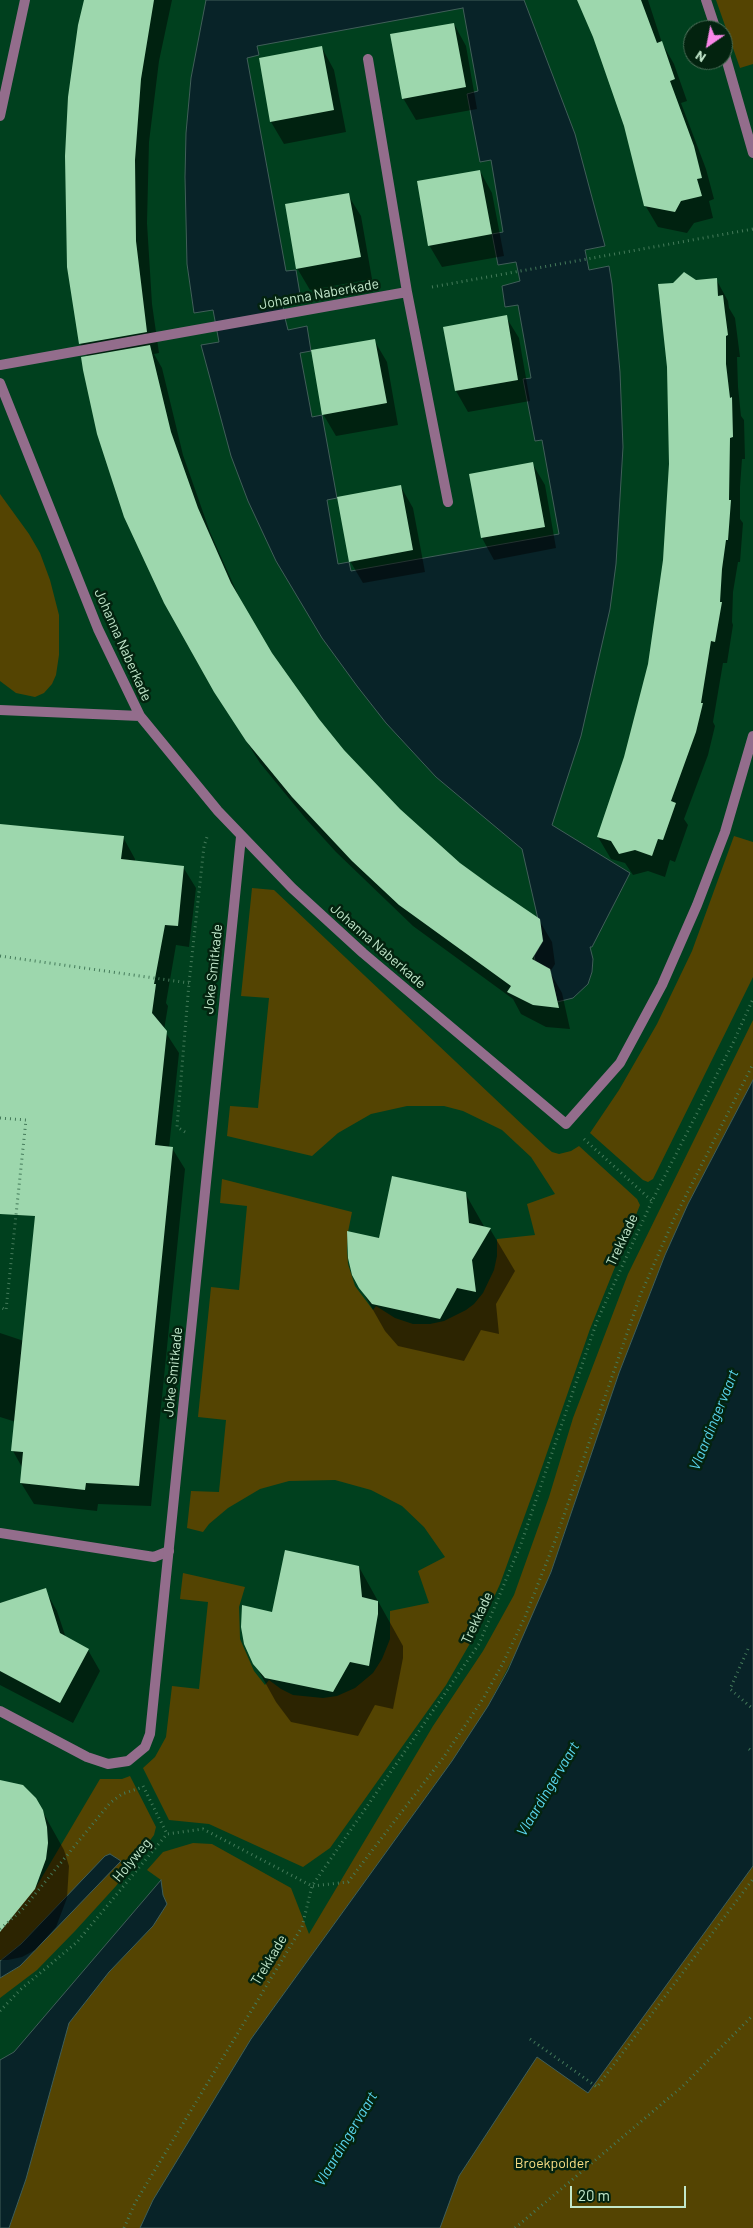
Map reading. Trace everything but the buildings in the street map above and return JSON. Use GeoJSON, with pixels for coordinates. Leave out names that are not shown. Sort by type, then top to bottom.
{"type":"FeatureCollection","features":[{"type":"Feature","properties":{"kind":"street"},"geometry":{"type":"LineString","coordinates":[[0,116],[25,0]]}},
{"type":"Feature","properties":{"kind":"street"},"geometry":{"type":"LineString","coordinates":[[706,0],[713,20]]}},
{"type":"Feature","properties":{"kind":"street"},"geometry":{"type":"LineString","coordinates":[[368,59],[407,292],[448,502]]}},
{"type":"Feature","properties":{"kind":"street"},"geometry":{"type":"LineString","coordinates":[[729,70],[753,153]]}},
{"type":"Feature","properties":{"kind":"street","name":"Johanna Naberkade"},"geometry":{"type":"LineString","coordinates":[[0,365],[407,292]]}},
{"type":"Feature","properties":{"kind":"street","name":"Johanna Naberkade"},"geometry":{"type":"LineString","coordinates":[[0,383],[98,629],[140,716],[218,811],[292,888],[363,953],[566,1124]]}},
{"type":"Feature","properties":{"kind":"street"},"geometry":{"type":"LineString","coordinates":[[0,710],[140,716]]}},
{"type":"Feature","properties":{"kind":"street"},"geometry":{"type":"LineString","coordinates":[[566,1124],[620,1063],[662,985],[698,905],[725,832],[753,736]]}},
{"type":"Feature","properties":{"kind":"street","name":"Joke Smitkade"},"geometry":{"type":"LineString","coordinates":[[0,1710],[87,1757],[108,1764],[128,1761],[145,1747],[150,1734],[241,837]]}},
{"type":"Feature","properties":{"kind":"street"},"geometry":{"type":"LineString","coordinates":[[0,1533],[154,1557],[169,1551]]}},
{"type":"Feature","properties":{"kind":"path"},"geometry":{"type":"LineString","coordinates":[[407,292],[753,229]]}},
{"type":"Feature","properties":{"kind":"path"},"geometry":{"type":"LineString","coordinates":[[209,1147],[177,1127],[189,983],[204,846],[218,811]]}},
{"type":"Feature","properties":{"kind":"path"},"geometry":{"type":"LineString","coordinates":[[0,956],[189,983]]}},
{"type":"Feature","properties":{"kind":"path","name":"Trekkade"},"geometry":{"type":"LineString","coordinates":[[124,2228],[135,2203],[302,1927],[312,1886],[479,1644],[522,1544],[597,1321],[652,1201],[733,1043],[753,998]]}},
{"type":"Feature","properties":{"kind":"path"},"geometry":{"type":"LineString","coordinates":[[312,1886],[348,1882],[443,1758],[483,1699],[502,1665],[525,1617],[554,1541],[640,1296],[673,1221],[753,1064]]}},
{"type":"Feature","properties":{"kind":"path"},"geometry":{"type":"LineString","coordinates":[[0,1118],[26,1120],[6,1310],[0,1308]]}},
{"type":"Feature","properties":{"kind":"path"},"geometry":{"type":"LineString","coordinates":[[566,1124],[652,1201]]}},
{"type":"Feature","properties":{"kind":"path"},"geometry":{"type":"LineString","coordinates":[[748,1649],[730,1689],[753,1709]]}},
{"type":"Feature","properties":{"kind":"path"},"geometry":{"type":"LineString","coordinates":[[749,1749],[753,1752]]}},
{"type":"Feature","properties":{"kind":"path"},"geometry":{"type":"LineString","coordinates":[[0,1929],[22,1910],[110,1803],[122,1794],[143,1787],[167,1834]]}},
{"type":"Feature","properties":{"kind":"path","name":"Holyweg"},"geometry":{"type":"LineString","coordinates":[[0,2010],[20,1990],[77,1942],[167,1834],[203,1830],[312,1886]]}},
{"type":"Feature","properties":{"kind":"path"},"geometry":{"type":"LineString","coordinates":[[530,2039],[596,2087],[753,1878]]}},
{"type":"Feature","properties":{"kind":"path"},"geometry":{"type":"LineString","coordinates":[[515,2228],[683,2086],[753,2015]]}},
{"type":"Feature","properties":{"kind":"green space"},"geometry":{"type":"Polygon","coordinates":[[[716,0],[753,0],[753,64],[740,68],[733,48],[733,20],[723,20],[716,0]]]}},
{"type":"Feature","properties":{"kind":"green space"},"geometry":{"type":"Polygon","coordinates":[[[0,494],[29,534],[40,553],[50,580],[59,615],[59,655],[56,675],[52,684],[44,693],[35,697],[16,693],[0,681],[0,494]]]}},
{"type":"Feature","properties":{"kind":"green space"},"geometry":{"type":"Polygon","coordinates":[[[734,836],[753,842],[753,977],[653,1179],[648,1182],[643,1180],[590,1133],[619,1090],[657,1024],[692,951],[734,836]]]}},
{"type":"Feature","properties":{"kind":"green space"},"geometry":{"type":"Polygon","coordinates":[[[252,888],[274,890],[552,1152],[559,1154],[571,1151],[579,1146],[637,1199],[640,1205],[590,1329],[500,1584],[484,1619],[446,1685],[330,1848],[303,1867],[209,1824],[169,1820],[143,1768],[155,1757],[166,1737],[172,1686],[199,1689],[208,1602],[180,1599],[183,1573],[245,1587],[239,1607],[240,1639],[254,1671],[265,1685],[269,1680],[293,1695],[323,1698],[337,1696],[355,1688],[373,1673],[382,1659],[390,1639],[390,1611],[429,1603],[418,1571],[445,1557],[424,1527],[402,1506],[371,1490],[335,1480],[289,1481],[260,1489],[228,1508],[209,1524],[203,1532],[187,1528],[191,1491],[219,1492],[226,1420],[198,1417],[211,1287],[239,1290],[247,1206],[220,1203],[222,1179],[352,1212],[347,1250],[348,1264],[355,1286],[373,1310],[376,1306],[395,1318],[413,1324],[430,1324],[444,1321],[474,1304],[483,1293],[494,1270],[497,1256],[497,1239],[535,1235],[527,1204],[555,1194],[531,1157],[502,1130],[463,1111],[444,1106],[407,1106],[371,1114],[338,1133],[312,1156],[227,1136],[230,1106],[258,1108],[269,998],[241,996],[252,888]]]}},
{"type":"Feature","properties":{"kind":"green space"},"geometry":{"type":"Polygon","coordinates":[[[753,1020],[753,1080],[688,1204],[665,1255],[619,1373],[551,1572],[522,1641],[488,1706],[452,1761],[251,2039],[153,2200],[140,2228],[9,2228],[26,2179],[69,2023],[109,1972],[153,1926],[163,1895],[161,1880],[147,1870],[163,1852],[193,1843],[212,1844],[291,1888],[309,1934],[433,1726],[483,1651],[514,1595],[549,1497],[573,1418],[628,1274],[753,1020]]]}},
{"type":"Feature","properties":{"kind":"green space"},"geometry":{"type":"Polygon","coordinates":[[[130,1776],[156,1827],[154,1835],[116,1886],[75,1931],[37,1970],[0,1998],[0,1978],[20,1966],[44,1920],[21,1944],[0,1961],[0,1919],[35,1889],[100,1779],[122,1779],[130,1776]]]}},
{"type":"Feature","properties":{"kind":"green space","name":"Broekpolder"},"geometry":{"type":"Polygon","coordinates":[[[753,1866],[753,2228],[425,2228],[455,2185],[537,2056],[588,2092],[753,1866]]]}},
{"type":"Feature","properties":{"kind":"water"},"geometry":{"type":"Polygon","coordinates":[[[206,0],[524,0],[575,134],[605,246],[585,250],[589,270],[609,266],[620,372],[623,447],[616,564],[610,609],[581,736],[552,825],[630,873],[592,947],[590,947],[593,959],[592,972],[588,984],[573,998],[557,1002],[550,969],[535,961],[534,956],[543,941],[522,849],[436,777],[386,723],[322,638],[276,561],[248,501],[231,456],[201,345],[219,342],[213,310],[194,313],[187,264],[185,177],[186,133],[191,78],[206,0]],[[463,8],[257,46],[259,55],[247,58],[286,271],[296,270],[300,294],[282,297],[284,314],[288,330],[307,326],[311,351],[300,353],[312,417],[322,415],[337,498],[327,500],[338,564],[349,562],[351,571],[559,534],[542,440],[535,441],[523,379],[531,378],[518,305],[505,307],[502,286],[520,281],[516,262],[498,265],[492,234],[503,232],[491,160],[480,162],[467,94],[478,91],[463,8]]]}},
{"type":"Feature","properties":{"kind":"water","name":"Vlaardingervaart"},"geometry":{"type":"Polygon","coordinates":[[[753,1080],[753,1866],[588,2093],[537,2057],[459,2176],[440,2228],[140,2228],[153,2200],[251,2039],[452,1761],[488,1706],[508,1670],[551,1572],[619,1373],[665,1255],[688,1204],[753,1080]]]}},
{"type":"Feature","properties":{"kind":"water"},"geometry":{"type":"Polygon","coordinates":[[[110,1854],[121,1861],[20,1966],[0,1978],[0,1961],[21,1944],[105,1856],[110,1854]]]}},
{"type":"Feature","properties":{"kind":"water"},"geometry":{"type":"Polygon","coordinates":[[[161,1880],[163,1895],[167,1904],[153,1926],[109,1972],[69,2023],[26,2179],[9,2228],[0,2228],[0,2060],[14,2052],[161,1880]]]}}]}
